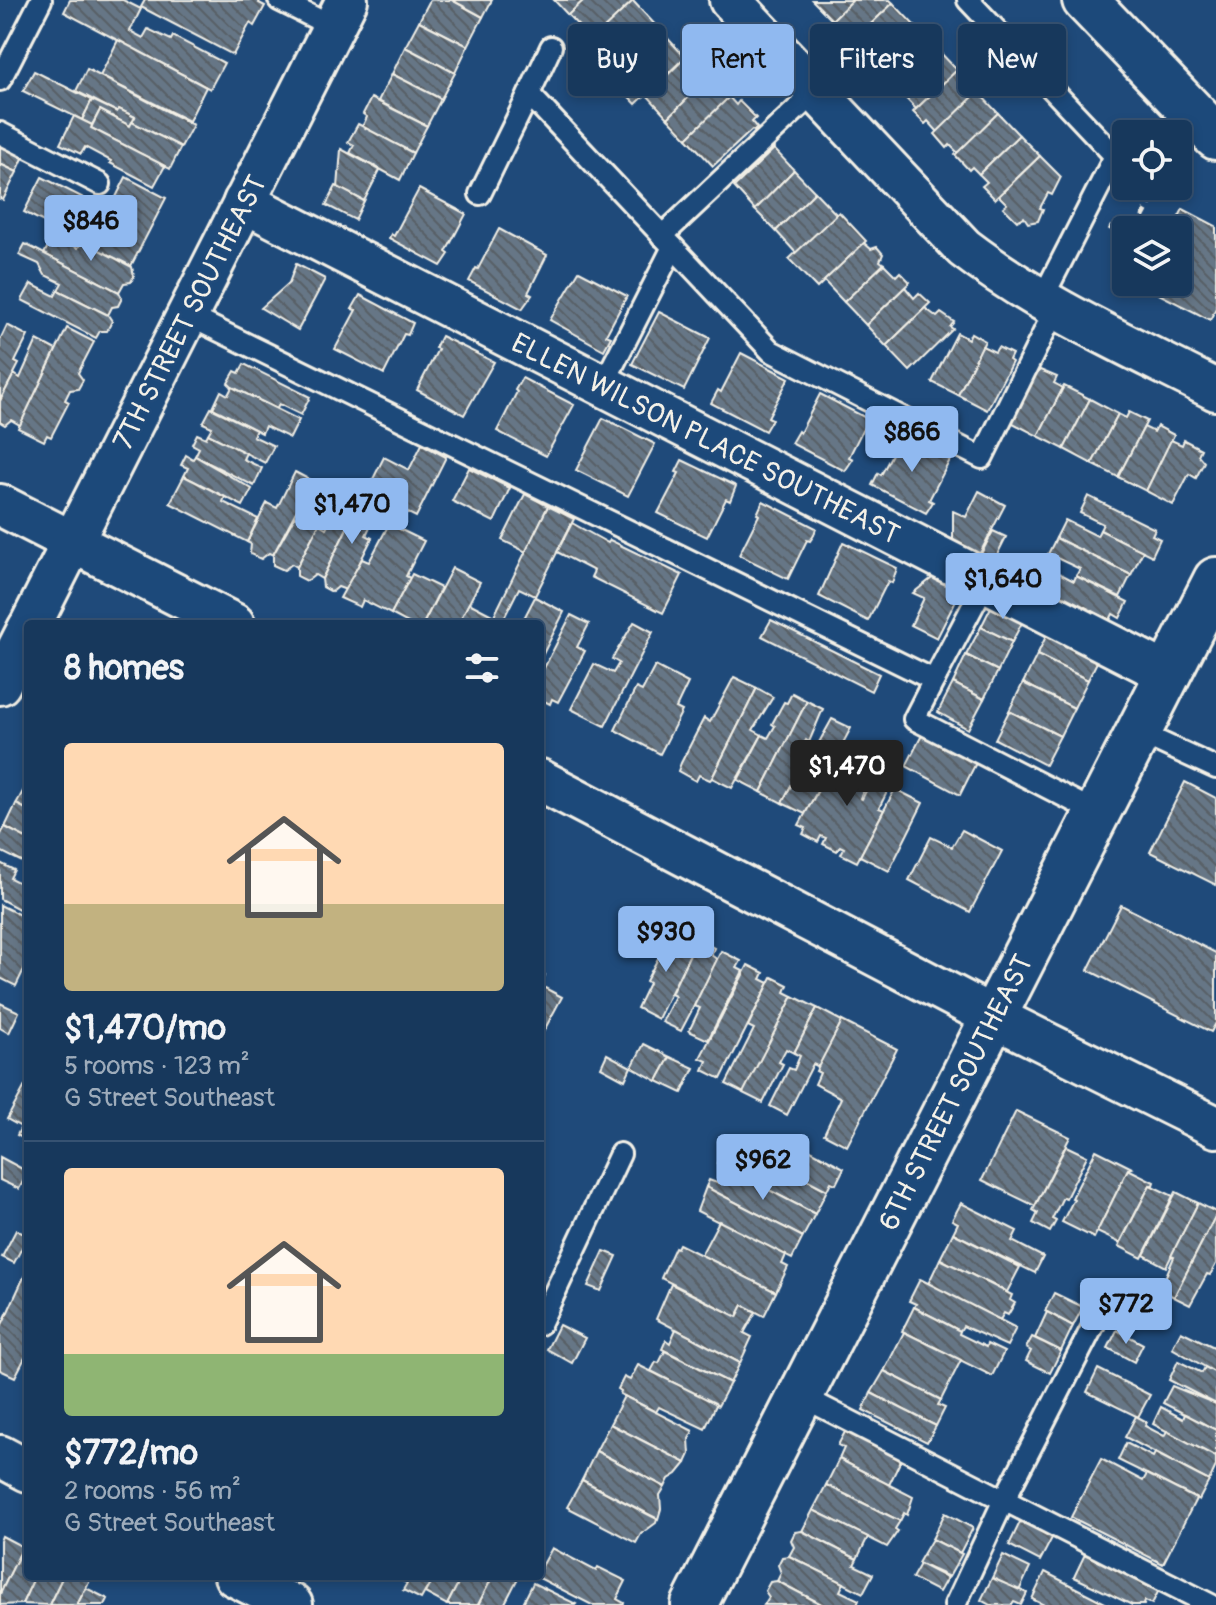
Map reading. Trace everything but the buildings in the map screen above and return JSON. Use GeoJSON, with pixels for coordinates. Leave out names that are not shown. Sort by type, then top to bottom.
{"type":"FeatureCollection","features":[{"type":"Feature","properties":{"kind":"street"},"geometry":{"type":"LineString","coordinates":[[730,0],[810,85]]}},
{"type":"Feature","properties":{"kind":"street"},"geometry":{"type":"LineString","coordinates":[[1085,0],[1216,137]]}},
{"type":"Feature","properties":{"kind":"street","name":"7TH STREET SOUTHEAST"},"geometry":{"type":"LineString","coordinates":[[32,620],[340,14]]}},
{"type":"Feature","properties":{"kind":"street"},"geometry":{"type":"LineString","coordinates":[[821,96],[964,248],[995,272],[1048,304],[1216,390]]}},
{"type":"Feature","properties":{"kind":"street","name":"ELLEN WILSON PLACE SOUTHEAST"},"geometry":{"type":"LineString","coordinates":[[244,202],[1168,674]]}},
{"type":"Feature","properties":{"kind":"street"},"geometry":{"type":"LineString","coordinates":[[0,505],[226,620]]}},
{"type":"Feature","properties":{"kind":"street","name":"6TH STREET SOUTHEAST"},"geometry":{"type":"LineString","coordinates":[[694,1605],[1216,580]]}},
{"type":"Feature","properties":{"kind":"street","name":"7TH STREET SOUTHEAST"},"geometry":{"type":"LineString","coordinates":[[0,684],[24,636]]}},
{"type":"Feature","properties":{"kind":"street"},"geometry":{"type":"LineString","coordinates":[[544,784],[994,1017],[1216,1127]]}},
{"type":"Feature","properties":{"kind":"street"},"geometry":{"type":"LineString","coordinates":[[0,1456],[24,1469]]}},
{"type":"Feature","properties":{"kind":"street"},"geometry":{"type":"LineString","coordinates":[[243,1580],[292,1605]]}},
{"type":"Feature","properties":{"kind":"lane"},"geometry":{"type":"LineString","coordinates":[[0,80],[41,0]]}},
{"type":"Feature","properties":{"kind":"lane"},"geometry":{"type":"LineString","coordinates":[[279,0],[340,14]]}},
{"type":"Feature","properties":{"kind":"lane"},"geometry":{"type":"LineString","coordinates":[[529,94],[771,351],[982,458],[1115,156],[968,0]]}},
{"type":"Feature","properties":{"kind":"lane"},"geometry":{"type":"LineString","coordinates":[[480,194],[551,47]]}},
{"type":"Feature","properties":{"kind":"lane"},"geometry":{"type":"LineString","coordinates":[[603,385],[668,241],[811,96]]}},
{"type":"Feature","properties":{"kind":"lane"},"geometry":{"type":"LineString","coordinates":[[0,133],[100,184]]}},
{"type":"Feature","properties":{"kind":"lane"},"geometry":{"type":"LineString","coordinates":[[187,315],[934,680]]}},
{"type":"Feature","properties":{"kind":"lane"},"geometry":{"type":"LineString","coordinates":[[986,581],[914,719],[1097,813]]}},
{"type":"Feature","properties":{"kind":"lane"},"geometry":{"type":"LineString","coordinates":[[1138,732],[1216,768]]}},
{"type":"Feature","properties":{"kind":"lane"},"geometry":{"type":"LineString","coordinates":[[544,1316],[620,1154]]}},
{"type":"Feature","properties":{"kind":"lane"},"geometry":{"type":"LineString","coordinates":[[955,1605],[1004,1500],[1094,1324]]}},
{"type":"Feature","properties":{"kind":"lane"},"geometry":{"type":"LineString","coordinates":[[801,1396],[1211,1605]]}}]}
